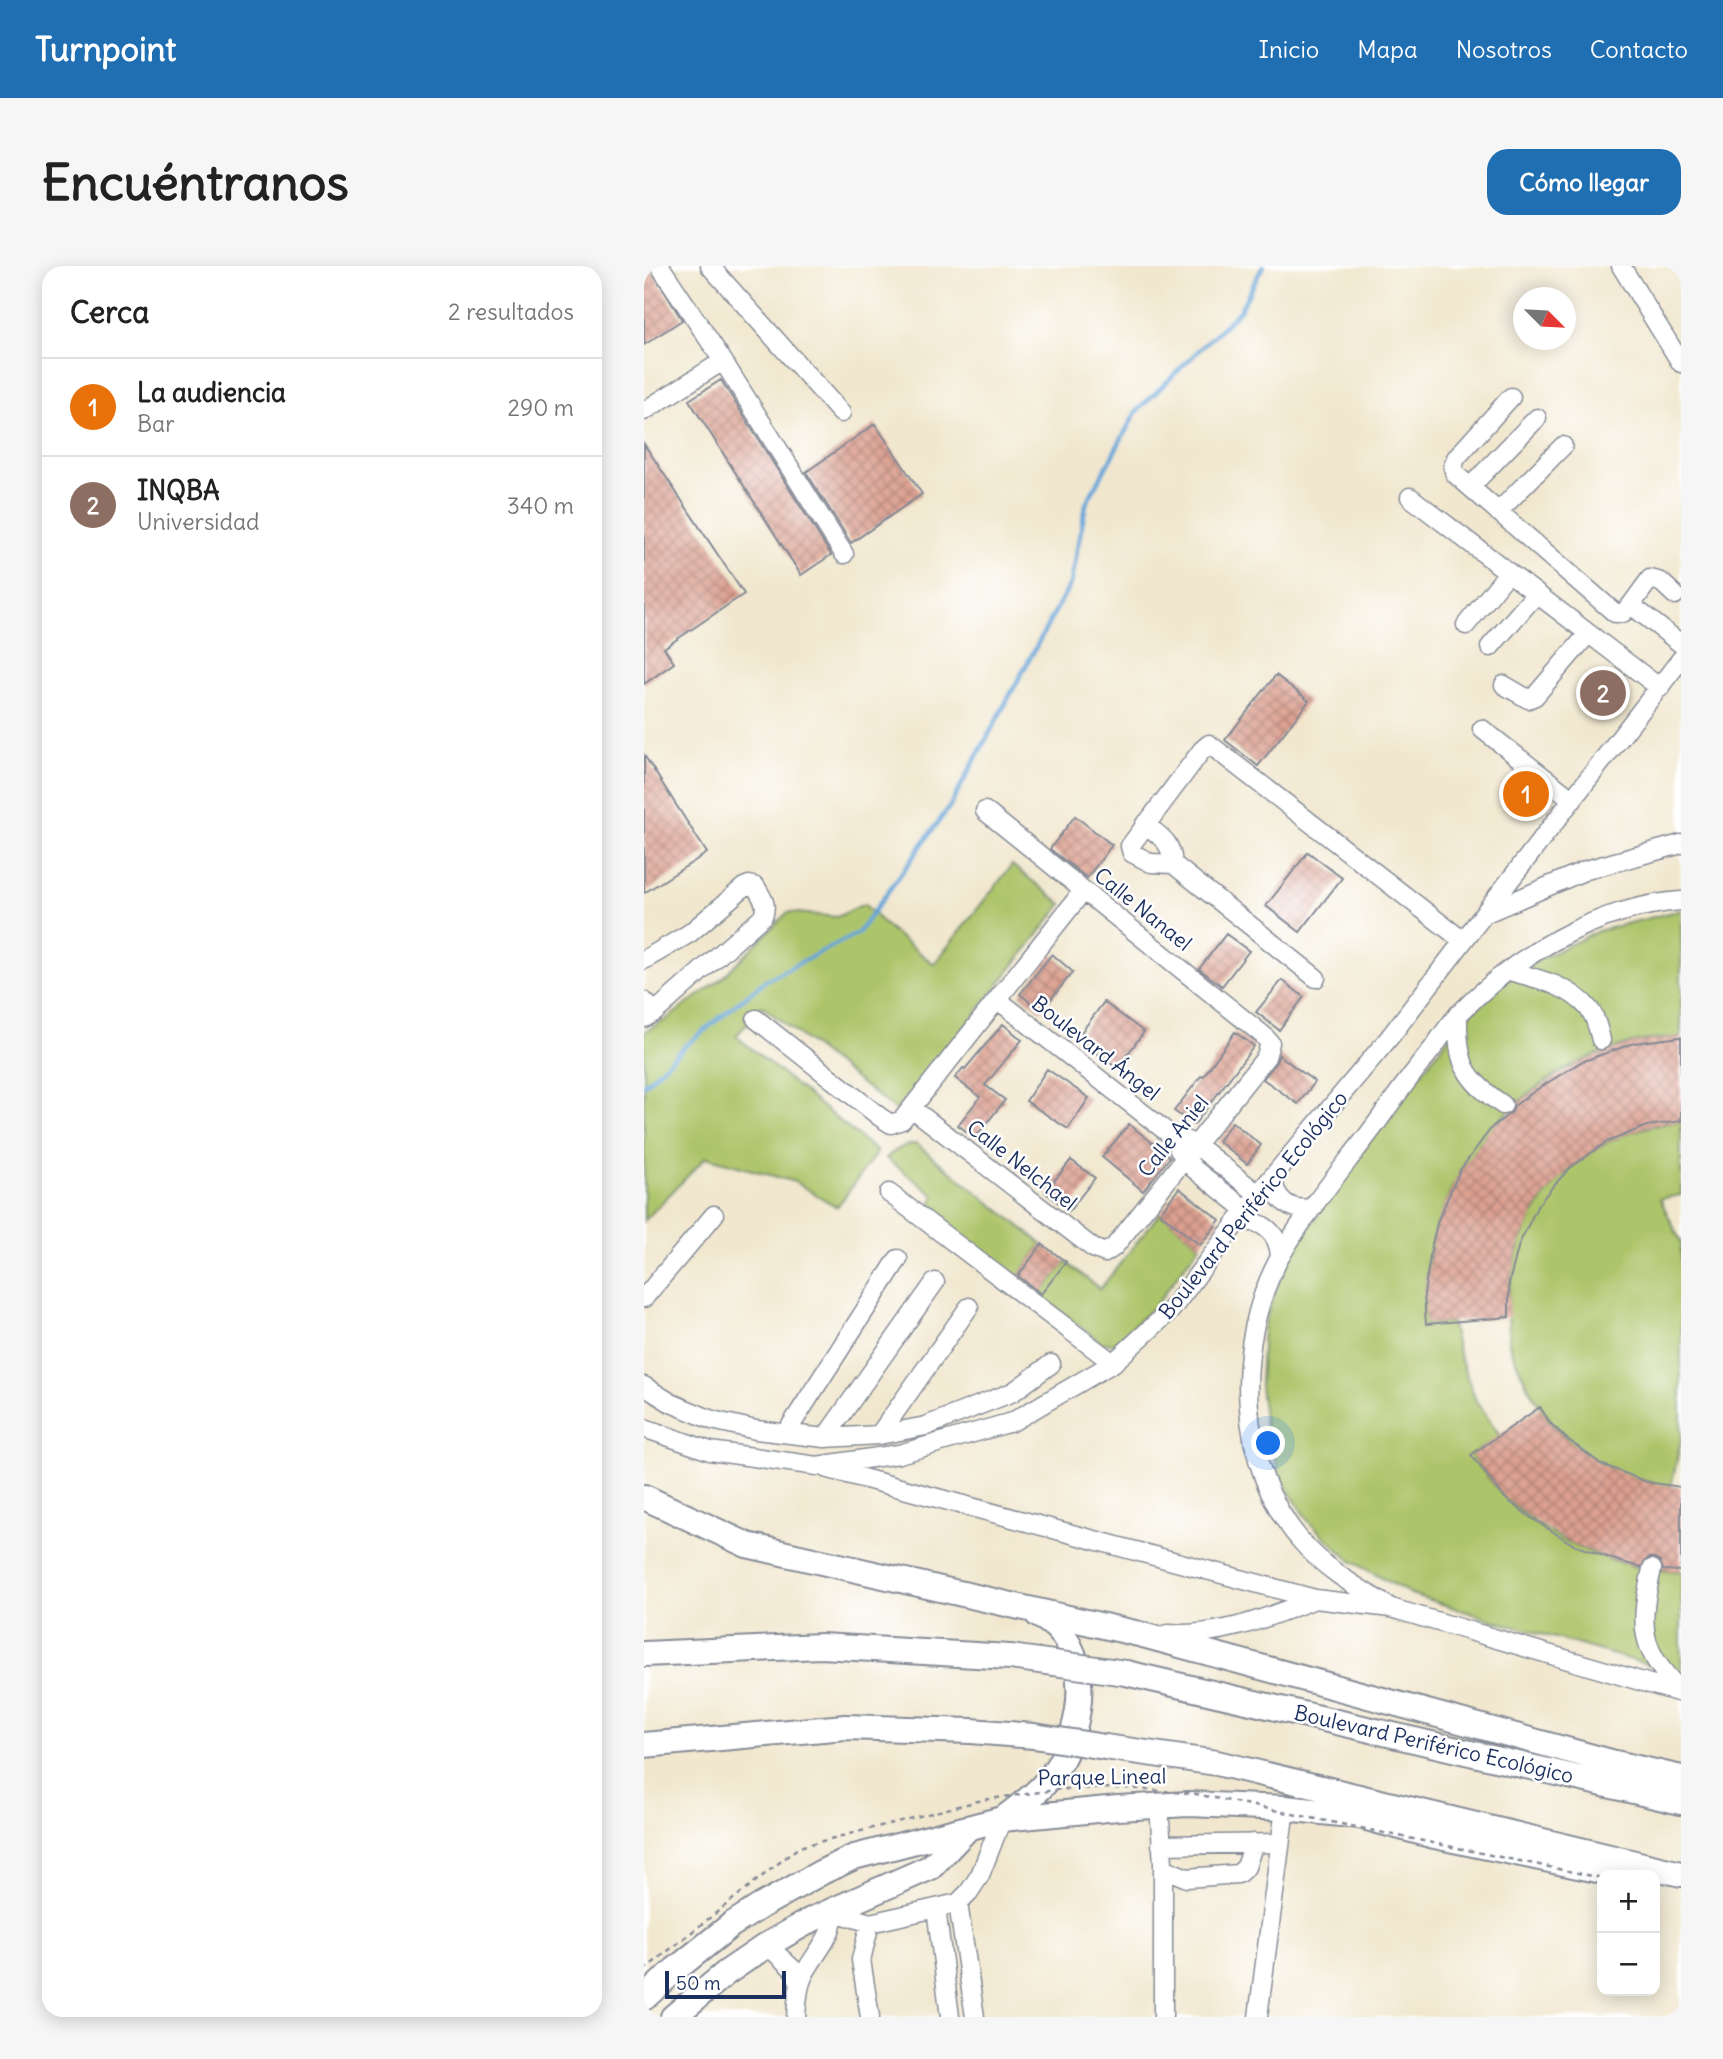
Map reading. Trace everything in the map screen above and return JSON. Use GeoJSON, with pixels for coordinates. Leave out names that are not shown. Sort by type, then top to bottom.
{"type":"FeatureCollection","features":[{"type":"Feature","properties":{"kind":"highway"},"geometry":{"type":"LineString","coordinates":[[644,1497],[747,1545],[1139,1634],[1615,1763],[1681,1778]]}},
{"type":"Feature","properties":{"kind":"highway"},"geometry":{"type":"LineString","coordinates":[[1002,1819],[1035,1793],[1053,1773],[1068,1746],[1078,1710],[1078,1675],[1071,1648],[1053,1625],[1025,1609]]}},
{"type":"Feature","properties":{"kind":"highway","name":"Boulevard Periférico Ecológico"},"geometry":{"type":"LineString","coordinates":[[644,1654],[821,1646],[1010,1657],[1126,1673],[1681,1802]]}},
{"type":"Feature","properties":{"kind":"highway"},"geometry":{"type":"LineString","coordinates":[[644,1745],[845,1727],[1034,1736],[1217,1763],[1681,1874]]}},
{"type":"Feature","properties":{"kind":"highway"},"geometry":{"type":"LineString","coordinates":[[644,1998],[722,1932],[801,1883],[854,1857],[1002,1819],[1159,1805],[1220,1804],[1285,1808],[1359,1816],[1430,1835],[1597,1870]]}},
{"type":"Feature","properties":{"kind":"highway"},"geometry":{"type":"LineString","coordinates":[[673,2017],[710,1985],[767,1945],[831,1911],[931,1867],[969,1827]]}},
{"type":"Feature","properties":{"kind":"highway"},"geometry":{"type":"LineString","coordinates":[[1660,1884],[1681,1889]]}},
{"type":"Feature","properties":{"kind":"street"},"geometry":{"type":"LineString","coordinates":[[660,266],[844,554]]}},
{"type":"Feature","properties":{"kind":"street"},"geometry":{"type":"LineString","coordinates":[[710,266],[841,413]]}},
{"type":"Feature","properties":{"kind":"street"},"geometry":{"type":"LineString","coordinates":[[1621,266],[1675,339],[1681,363]]}},
{"type":"Feature","properties":{"kind":"street"},"geometry":{"type":"LineString","coordinates":[[645,407],[723,361]]}},
{"type":"Feature","properties":{"kind":"street"},"geometry":{"type":"LineString","coordinates":[[1511,397],[1456,458],[1453,467],[1455,474],[1615,613],[1623,613],[1650,579],[1661,582],[1675,596]]}},
{"type":"Feature","properties":{"kind":"street"},"geometry":{"type":"LineString","coordinates":[[1471,487],[1537,418]]}},
{"type":"Feature","properties":{"kind":"street"},"geometry":{"type":"LineString","coordinates":[[1498,512],[1563,446]]}},
{"type":"Feature","properties":{"kind":"street"},"geometry":{"type":"LineString","coordinates":[[1410,497],[1660,688]]}},
{"type":"Feature","properties":{"kind":"street"},"geometry":{"type":"LineString","coordinates":[[1466,625],[1508,573]]}},
{"type":"Feature","properties":{"kind":"street"},"geometry":{"type":"LineString","coordinates":[[1490,647],[1536,594]]}},
{"type":"Feature","properties":{"kind":"street"},"geometry":{"type":"LineString","coordinates":[[1631,605],[1681,644]]}},
{"type":"Feature","properties":{"kind":"street"},"geometry":{"type":"LineString","coordinates":[[1504,685],[1528,699],[1535,696],[1588,634]]}},
{"type":"Feature","properties":{"kind":"street"},"geometry":{"type":"LineString","coordinates":[[1484,914],[1681,659]]}},
{"type":"Feature","properties":{"kind":"street"},"geometry":{"type":"LineString","coordinates":[[1482,729],[1573,800]]}},
{"type":"Feature","properties":{"kind":"street"},"geometry":{"type":"LineString","coordinates":[[1316,978],[1173,864],[1151,863],[1132,853],[1130,846],[1209,744],[1462,940]]}},
{"type":"Feature","properties":{"kind":"street","name":"Calle Nanael"},"geometry":{"type":"LineString","coordinates":[[985,811],[1253,1026],[1270,1043]]}},
{"type":"Feature","properties":{"kind":"street"},"geometry":{"type":"LineString","coordinates":[[1146,824],[1166,841],[1172,850],[1173,864]]}},
{"type":"Feature","properties":{"kind":"street","name":"Boulevard Periférico Ecológico"},"geometry":{"type":"LineString","coordinates":[[644,1428],[710,1451],[817,1466],[899,1454],[1012,1422],[1113,1363],[1171,1310],[1258,1194],[1389,1038],[1484,914],[1586,870],[1681,844]]}},
{"type":"Feature","properties":{"kind":"street"},"geometry":{"type":"LineString","coordinates":[[644,960],[690,933],[744,887],[756,887],[765,902],[763,916],[648,1010]]}},
{"type":"Feature","properties":{"kind":"street"},"geometry":{"type":"LineString","coordinates":[[756,1019],[891,1124],[902,1120],[1083,891]]}},
{"type":"Feature","properties":{"kind":"street","name":"Boulevard Periférico Ecológico"},"geometry":{"type":"LineString","coordinates":[[1391,1608],[1329,1569],[1301,1541],[1278,1507],[1261,1468],[1253,1433],[1248,1390],[1250,1350],[1261,1301],[1280,1257],[1314,1207],[1458,1014],[1509,971],[1543,947],[1578,929],[1619,914],[1681,901]]}},
{"type":"Feature","properties":{"kind":"street"},"geometry":{"type":"LineString","coordinates":[[1509,971],[1548,983],[1578,998],[1590,1010],[1601,1040]]}},
{"type":"Feature","properties":{"kind":"street","name":"Boulevard Ángel"},"geometry":{"type":"LineString","coordinates":[[998,1000],[1190,1152],[1258,1194]]}},
{"type":"Feature","properties":{"kind":"street"},"geometry":{"type":"LineString","coordinates":[[1458,1014],[1457,1043],[1463,1064],[1483,1092],[1503,1105]]}},
{"type":"Feature","properties":{"kind":"street","name":"Calle Aniel"},"geometry":{"type":"LineString","coordinates":[[1105,1254],[1114,1247],[1266,1057],[1270,1043]]}},
{"type":"Feature","properties":{"kind":"street","name":"Calle Nelchael"},"geometry":{"type":"LineString","coordinates":[[913,1109],[1093,1248],[1105,1254]]}},
{"type":"Feature","properties":{"kind":"street","name":"Boulevard Ángel"},"geometry":{"type":"LineString","coordinates":[[1190,1152],[1194,1170],[1241,1217]]}},
{"type":"Feature","properties":{"kind":"street"},"geometry":{"type":"LineString","coordinates":[[1273,1177],[1275,1192],[1285,1203],[1299,1209],[1314,1207]]}},
{"type":"Feature","properties":{"kind":"street"},"geometry":{"type":"LineString","coordinates":[[889,1193],[1113,1363]]}},
{"type":"Feature","properties":{"kind":"street"},"geometry":{"type":"LineString","coordinates":[[644,1298],[714,1215]]}},
{"type":"Feature","properties":{"kind":"street"},"geometry":{"type":"LineString","coordinates":[[1241,1217],[1266,1227],[1277,1240],[1280,1257]]}},
{"type":"Feature","properties":{"kind":"street"},"geometry":{"type":"LineString","coordinates":[[786,1433],[898,1259]]}},
{"type":"Feature","properties":{"kind":"street"},"geometry":{"type":"LineString","coordinates":[[825,1438],[934,1282]]}},
{"type":"Feature","properties":{"kind":"street"},"geometry":{"type":"LineString","coordinates":[[879,1435],[969,1307]]}},
{"type":"Feature","properties":{"kind":"street"},"geometry":{"type":"LineString","coordinates":[[644,1386],[671,1403],[712,1420],[756,1430],[825,1438],[879,1435],[926,1426],[1013,1392],[1051,1364]]}},
{"type":"Feature","properties":{"kind":"street"},"geometry":{"type":"LineString","coordinates":[[817,1466],[1315,1599],[1391,1608],[1681,1692]]}},
{"type":"Feature","properties":{"kind":"street"},"geometry":{"type":"LineString","coordinates":[[1652,1569],[1643,1605],[1649,1652],[1681,1692]]}},
{"type":"Feature","properties":{"kind":"street"},"geometry":{"type":"LineString","coordinates":[[1139,1634],[1211,1633],[1236,1628],[1315,1599]]}},
{"type":"Feature","properties":{"kind":"street"},"geometry":{"type":"LineString","coordinates":[[1159,1805],[1163,1868],[1163,2017]]}},
{"type":"Feature","properties":{"kind":"street"},"geometry":{"type":"LineString","coordinates":[[1258,2017],[1285,1808]]}},
{"type":"Feature","properties":{"kind":"street"},"geometry":{"type":"LineString","coordinates":[[831,1911],[870,1923],[958,1903],[980,1875],[1002,1819]]}},
{"type":"Feature","properties":{"kind":"street"},"geometry":{"type":"LineString","coordinates":[[1163,1868],[1187,1878],[1238,1874],[1246,1867],[1254,1843]]}},
{"type":"Feature","properties":{"kind":"street"},"geometry":{"type":"LineString","coordinates":[[1161,1845],[1280,1843]]}},
{"type":"Feature","properties":{"kind":"street"},"geometry":{"type":"LineString","coordinates":[[958,1903],[975,2017]]}},
{"type":"Feature","properties":{"kind":"street"},"geometry":{"type":"LineString","coordinates":[[936,1908],[950,2017]]}},
{"type":"Feature","properties":{"kind":"street"},"geometry":{"type":"LineString","coordinates":[[796,2017],[800,1983],[807,1966],[831,1930],[834,1921],[831,1911]]}},
{"type":"Feature","properties":{"kind":"street"},"geometry":{"type":"LineString","coordinates":[[870,1923],[861,1960],[870,2017]]}},
{"type":"Feature","properties":{"kind":"street"},"geometry":{"type":"LineString","coordinates":[[767,1945],[794,1970],[800,1983]]}},
{"type":"Feature","properties":{"kind":"path","name":"Parque Lineal"},"geometry":{"type":"LineString","coordinates":[[644,1970],[799,1847],[982,1800],[1062,1789],[1127,1788],[1196,1794],[1597,1877]]}},
{"type":"Feature","properties":{"kind":"green space"},"geometry":{"type":"Polygon","coordinates":[[[1012,865],[1062,904],[898,1112],[762,1006],[736,1036],[877,1152],[837,1207],[795,1182],[706,1157],[644,1221],[644,1032],[664,1021],[720,980],[788,912],[837,917],[864,904],[890,930],[934,964],[1012,865]]]}},
{"type":"Feature","properties":{"kind":"green space"},"geometry":{"type":"Polygon","coordinates":[[[1681,910],[1681,1037],[1633,1043],[1587,1059],[1545,1082],[1509,1111],[1478,1146],[1453,1186],[1436,1229],[1427,1275],[1426,1324],[1451,1322],[1460,1358],[1476,1401],[1500,1436],[1471,1455],[1505,1497],[1542,1527],[1586,1550],[1634,1566],[1681,1571],[1681,1674],[1411,1594],[1351,1561],[1309,1522],[1281,1479],[1265,1426],[1260,1386],[1263,1327],[1285,1263],[1364,1148],[1448,1038],[1495,988],[1540,959],[1598,931],[1681,910]]]}},
{"type":"Feature","properties":{"kind":"green space"},"geometry":{"type":"Polygon","coordinates":[[[1681,1121],[1681,1195],[1660,1199],[1681,1242],[1681,1440],[1671,1487],[1608,1469],[1561,1433],[1540,1407],[1524,1378],[1510,1345],[1508,1316],[1509,1289],[1514,1264],[1532,1216],[1546,1195],[1583,1158],[1614,1139],[1642,1129],[1681,1121]]]}},
{"type":"Feature","properties":{"kind":"green space"},"geometry":{"type":"Polygon","coordinates":[[[916,1144],[1042,1244],[1017,1278],[928,1212],[934,1195],[886,1158],[899,1148],[916,1144]]]}},
{"type":"Feature","properties":{"kind":"green space"},"geometry":{"type":"Polygon","coordinates":[[[1160,1213],[1200,1245],[1155,1306],[1113,1344],[1102,1343],[1040,1295],[1066,1262],[1100,1289],[1160,1213]]]}},
{"type":"Feature","properties":{"kind":"building"},"geometry":{"type":"Polygon","coordinates":[[[644,266],[649,266],[682,320],[644,345],[644,266]]]}},
{"type":"Feature","properties":{"kind":"building"},"geometry":{"type":"Polygon","coordinates":[[[721,380],[831,555],[801,575],[689,400],[721,380]]]}},
{"type":"Feature","properties":{"kind":"building"},"geometry":{"type":"Polygon","coordinates":[[[875,424],[922,494],[851,543],[806,472],[875,424]]]}},
{"type":"Feature","properties":{"kind":"building"},"geometry":{"type":"Polygon","coordinates":[[[644,444],[744,594],[664,648],[674,663],[644,684],[644,444]]]}},
{"type":"Feature","properties":{"kind":"building"},"geometry":{"type":"Polygon","coordinates":[[[1276,675],[1309,701],[1258,766],[1225,740],[1276,675]]]}},
{"type":"Feature","properties":{"kind":"building"},"geometry":{"type":"Polygon","coordinates":[[[644,755],[707,853],[644,893],[644,755]]]}},
{"type":"Feature","properties":{"kind":"building"},"geometry":{"type":"Polygon","coordinates":[[[1075,816],[1112,845],[1087,878],[1050,849],[1075,816]]]}},
{"type":"Feature","properties":{"kind":"building"},"geometry":{"type":"Polygon","coordinates":[[[1308,852],[1342,878],[1300,932],[1266,906],[1308,852]]]}},
{"type":"Feature","properties":{"kind":"building"},"geometry":{"type":"Polygon","coordinates":[[[1226,934],[1249,951],[1222,986],[1199,969],[1226,934]]]}},
{"type":"Feature","properties":{"kind":"building"},"geometry":{"type":"Polygon","coordinates":[[[1052,954],[1073,972],[1041,1011],[1020,994],[1052,954]]]}},
{"type":"Feature","properties":{"kind":"building"},"geometry":{"type":"Polygon","coordinates":[[[1282,980],[1304,997],[1279,1030],[1256,1012],[1282,980]]]}},
{"type":"Feature","properties":{"kind":"building"},"geometry":{"type":"Polygon","coordinates":[[[1104,1002],[1144,1032],[1117,1068],[1077,1038],[1104,1002]]]}},
{"type":"Feature","properties":{"kind":"building"},"geometry":{"type":"Polygon","coordinates":[[[1003,1024],[1022,1040],[985,1085],[1005,1100],[975,1138],[958,1125],[980,1097],[955,1078],[1003,1024]]]}},
{"type":"Feature","properties":{"kind":"building"},"geometry":{"type":"Polygon","coordinates":[[[1235,1032],[1254,1046],[1194,1125],[1174,1111],[1201,1076],[1203,1077],[1235,1032]]]}},
{"type":"Feature","properties":{"kind":"building"},"geometry":{"type":"Polygon","coordinates":[[[1681,1037],[1681,1121],[1647,1126],[1607,1142],[1571,1167],[1554,1185],[1538,1205],[1519,1244],[1509,1283],[1509,1317],[1426,1324],[1424,1294],[1438,1220],[1460,1170],[1492,1127],[1512,1112],[1514,1106],[1581,1062],[1634,1043],[1681,1037]]]}},
{"type":"Feature","properties":{"kind":"building"},"geometry":{"type":"Polygon","coordinates":[[[1279,1055],[1315,1082],[1298,1104],[1263,1079],[1279,1055]]]}},
{"type":"Feature","properties":{"kind":"building"},"geometry":{"type":"Polygon","coordinates":[[[1047,1069],[1089,1098],[1068,1129],[1026,1101],[1047,1069]]]}},
{"type":"Feature","properties":{"kind":"building"},"geometry":{"type":"Polygon","coordinates":[[[1232,1122],[1261,1145],[1247,1164],[1218,1141],[1232,1122]]]}},
{"type":"Feature","properties":{"kind":"building"},"geometry":{"type":"Polygon","coordinates":[[[1129,1124],[1170,1157],[1143,1191],[1102,1157],[1129,1124]]]}},
{"type":"Feature","properties":{"kind":"building"},"geometry":{"type":"Polygon","coordinates":[[[1071,1160],[1095,1178],[1069,1211],[1045,1192],[1071,1160]]]}},
{"type":"Feature","properties":{"kind":"building"},"geometry":{"type":"Polygon","coordinates":[[[1179,1188],[1220,1220],[1200,1245],[1160,1213],[1179,1188]]]}},
{"type":"Feature","properties":{"kind":"building"},"geometry":{"type":"Polygon","coordinates":[[[1042,1244],[1066,1262],[1041,1294],[1018,1276],[1042,1244]]]}},
{"type":"Feature","properties":{"kind":"building"},"geometry":{"type":"Polygon","coordinates":[[[1540,1407],[1551,1424],[1601,1464],[1647,1482],[1681,1487],[1681,1571],[1663,1570],[1660,1561],[1655,1558],[1648,1558],[1641,1567],[1574,1545],[1505,1498],[1471,1455],[1540,1407]]]}},
{"type":"Feature","properties":{"kind":"waterway"},"geometry":{"type":"LineString","coordinates":[[644,1085],[684,1047],[766,980],[858,933],[950,806],[1070,584],[1086,504],[1136,412],[1240,310],[1263,266]]}},
{"type":"Feature","properties":{"kind":"place","name":"INQBA"},"geometry":{"type":"Point","coordinates":[1603,693]}},
{"type":"Feature","properties":{"kind":"place","name":"La audiencia"},"geometry":{"type":"Point","coordinates":[1526,794]}}]}
